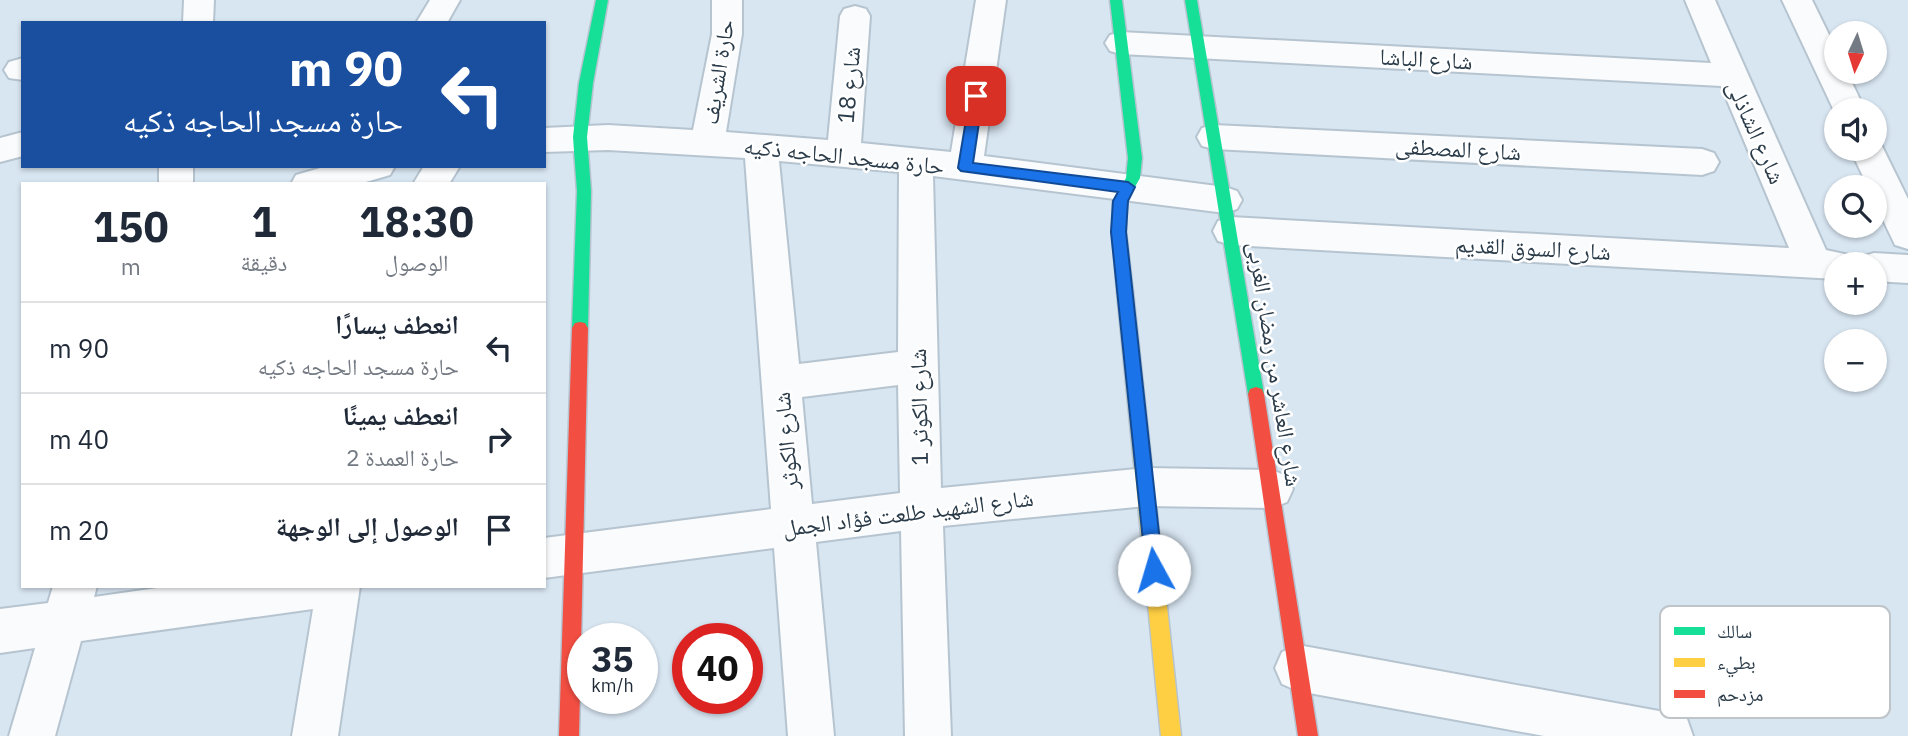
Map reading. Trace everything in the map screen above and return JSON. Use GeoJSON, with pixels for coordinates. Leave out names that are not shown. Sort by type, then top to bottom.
{"type":"FeatureCollection","features":[{"type":"Feature","properties":{"kind":"street"},"geometry":{"type":"LineString","coordinates":[[431,21],[445,0]]}},
{"type":"Feature","properties":{"kind":"street"},"geometry":{"type":"LineString","coordinates":[[569,736],[559,556],[584,191],[580,137],[586,83],[602,0]]}},
{"type":"Feature","properties":{"kind":"street","name":"حارة الشريف"},"geometry":{"type":"LineString","coordinates":[[707,144],[727,34],[727,0]]}},
{"type":"Feature","properties":{"kind":"street"},"geometry":{"type":"LineString","coordinates":[[965,168],[991,0]]}},
{"type":"Feature","properties":{"kind":"street"},"geometry":{"type":"LineString","coordinates":[[1116,0],[1135,159],[1135,168],[1120,201],[1118,216],[1171,736]]}},
{"type":"Feature","properties":{"kind":"street","name":"شارع العاشر من رمضان الغربى"},"geometry":{"type":"LineString","coordinates":[[1191,0],[1272,489],[1308,736]]}},
{"type":"Feature","properties":{"kind":"street","name":"شارع الشاذلى"},"geometry":{"type":"LineString","coordinates":[[1700,0],[1731,75],[1824,263]]}},
{"type":"Feature","properties":{"kind":"street"},"geometry":{"type":"LineString","coordinates":[[1797,0],[1843,98]]}},
{"type":"Feature","properties":{"kind":"street","name":"شارع 18"},"geometry":{"type":"LineString","coordinates":[[843,154],[855,16]]}},
{"type":"Feature","properties":{"kind":"street","name":"شارع الباشا"},"geometry":{"type":"LineString","coordinates":[[1121,43],[1731,75]]}},
{"type":"Feature","properties":{"kind":"street","name":"حارة مسجد الحاجه ذكيه"},"geometry":{"type":"LineString","coordinates":[[546,140],[580,137],[761,146],[916,162],[1128,187],[1228,215]]}},
{"type":"Feature","properties":{"kind":"street","name":"شارع المصطفى"},"geometry":{"type":"LineString","coordinates":[[1214,137],[1702,162]]}},
{"type":"Feature","properties":{"kind":"street"},"geometry":{"type":"LineString","coordinates":[[0,150],[21,145]]}},
{"type":"Feature","properties":{"kind":"street","name":"شارع الكوثر"},"geometry":{"type":"LineString","coordinates":[[761,146],[811,736]]}},
{"type":"Feature","properties":{"kind":"street"},"geometry":{"type":"LineString","coordinates":[[1873,161],[1908,235]]}},
{"type":"Feature","properties":{"kind":"street","name":"شارع الكوثر 1"},"geometry":{"type":"LineString","coordinates":[[916,162],[917,366],[928,736]]}},
{"type":"Feature","properties":{"kind":"street"},"geometry":{"type":"LineString","coordinates":[[316,182],[370,168]]}},
{"type":"Feature","properties":{"kind":"street","name":"شارع السوق القديم"},"geometry":{"type":"LineString","coordinates":[[1228,215],[1824,265]]}},
{"type":"Feature","properties":{"kind":"street"},"geometry":{"type":"LineString","coordinates":[[1887,268],[1908,269]]}},
{"type":"Feature","properties":{"kind":"street"},"geometry":{"type":"LineString","coordinates":[[781,383],[917,366]]}},
{"type":"Feature","properties":{"kind":"street","name":"شارع الشهيد طلعت فؤاد الجمل"},"geometry":{"type":"LineString","coordinates":[[559,556],[921,509],[1146,487],[1272,489]]}},
{"type":"Feature","properties":{"kind":"street"},"geometry":{"type":"LineString","coordinates":[[0,631],[70,604],[299,588]]}},
{"type":"Feature","properties":{"kind":"street"},"geometry":{"type":"LineString","coordinates":[[316,736],[338,588]]}},
{"type":"Feature","properties":{"kind":"street"},"geometry":{"type":"LineString","coordinates":[[32,736],[70,604]]}},
{"type":"Feature","properties":{"kind":"street"},"geometry":{"type":"LineString","coordinates":[[1298,668],[1670,736]]}},
{"type":"Feature","properties":{"kind":"traffic: fast"},"geometry":{"type":"LineString","coordinates":[[580,328],[584,191],[580,137],[586,83],[602,0]]}},
{"type":"Feature","properties":{"kind":"traffic: fast"},"geometry":{"type":"LineString","coordinates":[[1116,0],[1135,158],[1133,178],[1120,201],[1119,232],[1125,292]]}},
{"type":"Feature","properties":{"kind":"traffic: fast"},"geometry":{"type":"LineString","coordinates":[[1191,0],[1256,394]]}},
{"type":"Feature","properties":{"kind":"traffic: slow"},"geometry":{"type":"LineString","coordinates":[[1125,292],[1171,736]]}},
{"type":"Feature","properties":{"kind":"traffic: jam"},"geometry":{"type":"LineString","coordinates":[[569,736],[580,328]]}},
{"type":"Feature","properties":{"kind":"traffic: jam"},"geometry":{"type":"LineString","coordinates":[[1256,394],[1308,736]]}},
{"type":"Feature","properties":{"kind":"route"},"geometry":{"type":"LineString","coordinates":[[976,96],[965,168],[1128,187],[1120,201],[1119,232],[1154,570]]}}]}
